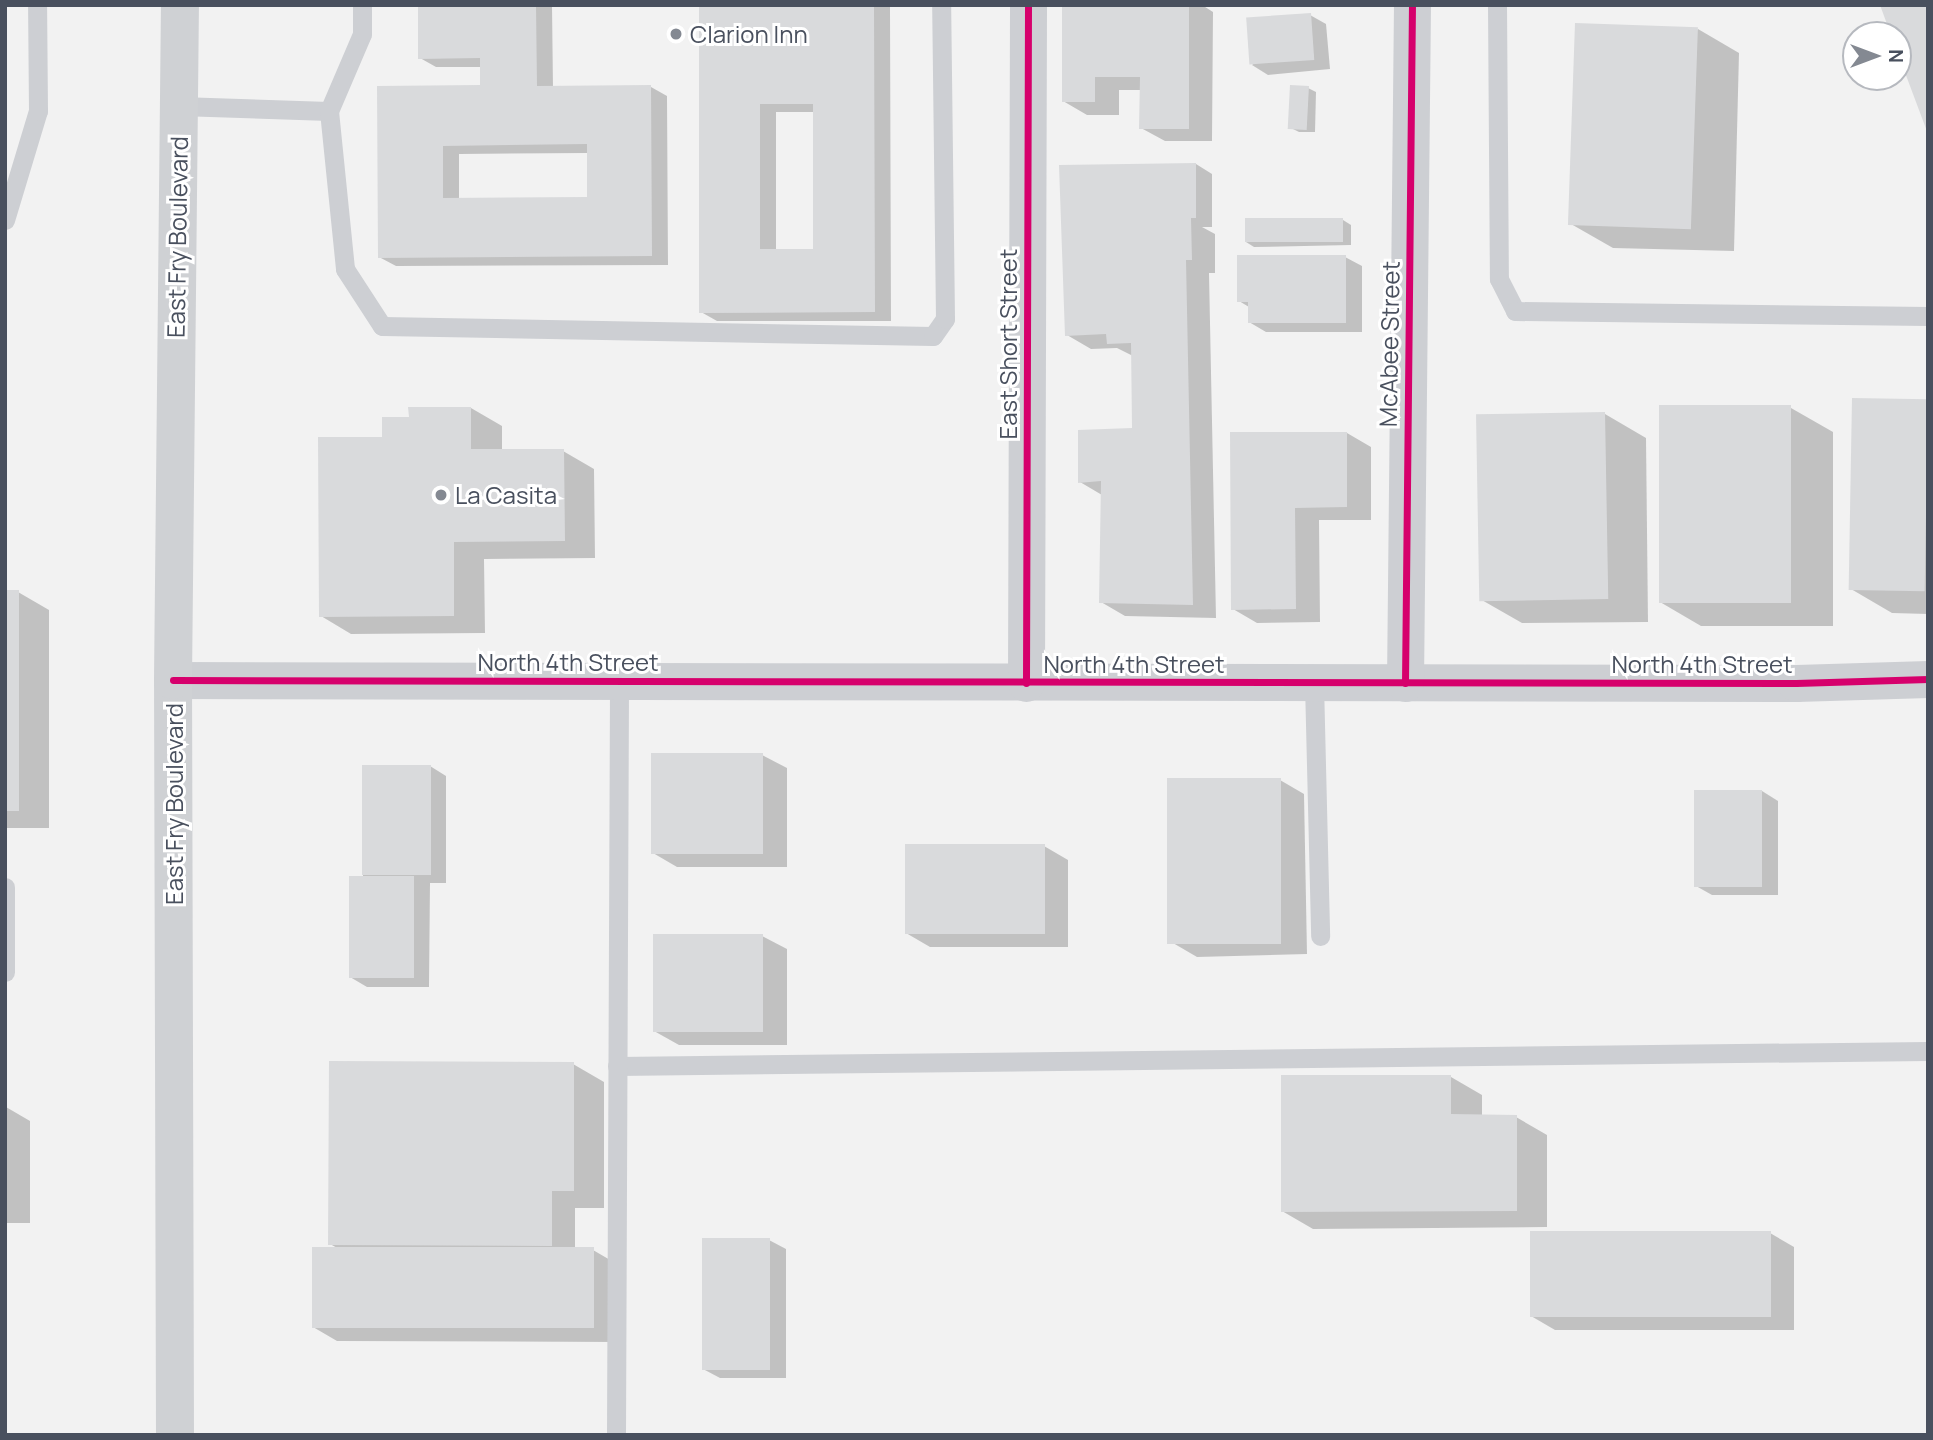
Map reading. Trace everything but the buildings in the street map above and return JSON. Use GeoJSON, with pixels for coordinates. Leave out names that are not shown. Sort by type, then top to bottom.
{"type":"FeatureCollection","features":[{"type":"Feature","properties":{"kind":"main road","name":"East Fry Boulevard"},"geometry":{"type":"LineString","coordinates":[[175,1435],[173,680],[180,5]]}},
{"type":"Feature","properties":{"kind":"street","name":"East Short Street"},"geometry":{"type":"LineString","coordinates":[[1026,683],[1028,5]]}},
{"type":"Feature","properties":{"kind":"street","name":"McAbee Street"},"geometry":{"type":"LineString","coordinates":[[1405,683],[1412,5]]}},
{"type":"Feature","properties":{"kind":"street","name":"North 4th Street"},"geometry":{"type":"LineString","coordinates":[[173,680],[1405,683],[1928,679]]}},
{"type":"Feature","properties":{"kind":"lane"},"geometry":{"type":"LineString","coordinates":[[5,220],[38,111],[37,5]]}},
{"type":"Feature","properties":{"kind":"lane"},"geometry":{"type":"LineString","coordinates":[[362,5],[362,34],[329,111],[345,269],[382,326],[933,336],[945,319],[941,5]]}},
{"type":"Feature","properties":{"kind":"lane"},"geometry":{"type":"LineString","coordinates":[[1497,5],[1499,279],[1515,311],[1928,316]]}},
{"type":"Feature","properties":{"kind":"lane"},"geometry":{"type":"LineString","coordinates":[[179,106],[329,111]]}},
{"type":"Feature","properties":{"kind":"lane"},"geometry":{"type":"LineString","coordinates":[[616,1435],[619,682]]}},
{"type":"Feature","properties":{"kind":"lane"},"geometry":{"type":"LineString","coordinates":[[1314,683],[1320,936]]}},
{"type":"Feature","properties":{"kind":"lane"},"geometry":{"type":"LineString","coordinates":[[5,887],[5,972]]}},
{"type":"Feature","properties":{"kind":"lane"},"geometry":{"type":"LineString","coordinates":[[617,1066],[1928,1051]]}},
{"type":"Feature","properties":{"kind":"cycle path"},"geometry":{"type":"LineString","coordinates":[[1026,683],[1028,5]]}},
{"type":"Feature","properties":{"kind":"cycle path"},"geometry":{"type":"LineString","coordinates":[[1405,683],[1412,5]]}},
{"type":"Feature","properties":{"kind":"cycle path"},"geometry":{"type":"LineString","coordinates":[[173,680],[1796,683],[1928,679]]}},
{"type":"Feature","properties":{"kind":"place","name":"Clarion Inn"},"geometry":{"type":"Point","coordinates":[676,34]}},
{"type":"Feature","properties":{"kind":"place","name":"La Casita"},"geometry":{"type":"Point","coordinates":[441,495]}}]}
